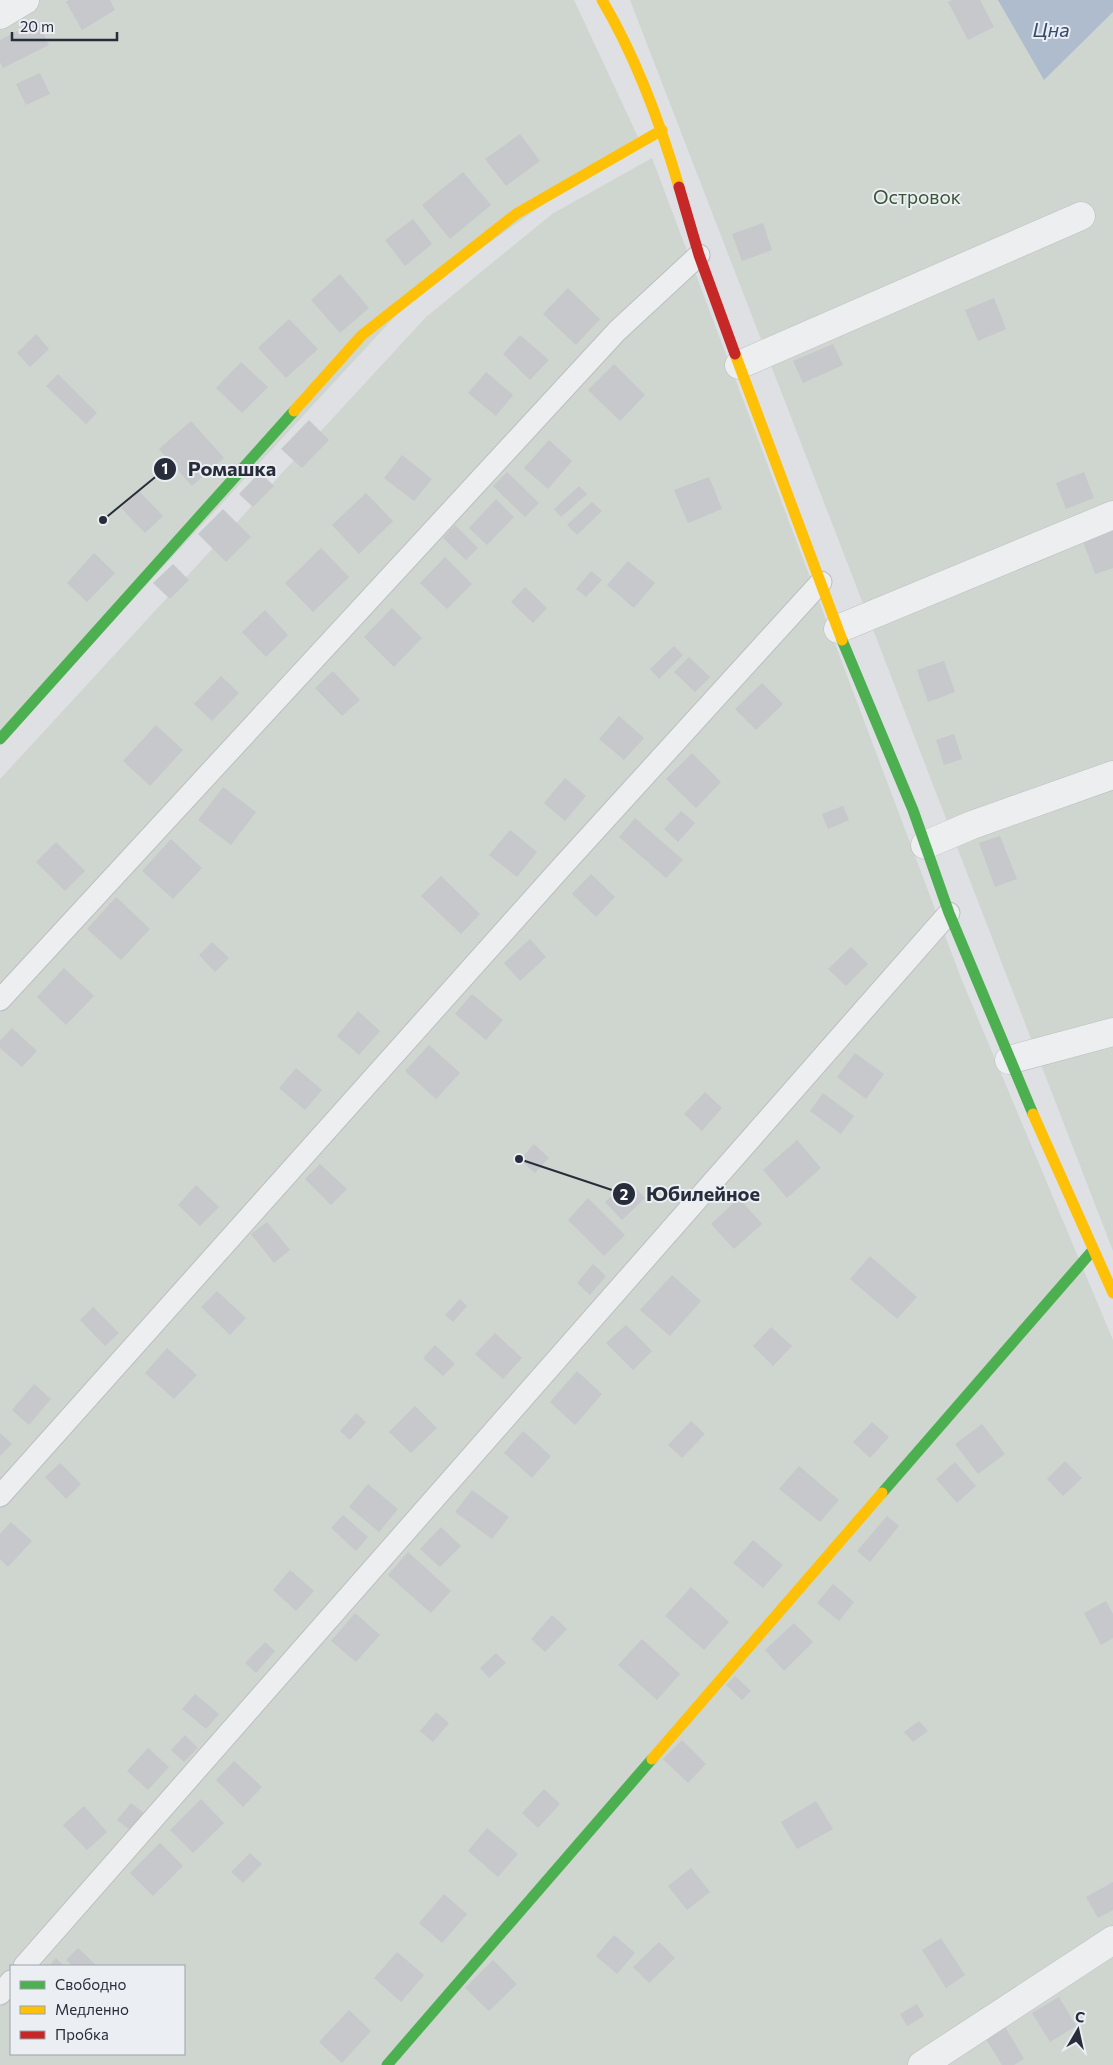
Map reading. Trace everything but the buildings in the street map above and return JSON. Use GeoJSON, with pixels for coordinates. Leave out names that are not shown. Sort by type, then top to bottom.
{"type":"FeatureCollection","features":[{"type":"Feature","properties":{"kind":"street"},"geometry":{"type":"LineString","coordinates":[[0,16],[25,0]]}},
{"type":"Feature","properties":{"kind":"street"},"geometry":{"type":"LineString","coordinates":[[602,0],[620,30],[662,130],[699,255],[739,365],[838,628],[926,844],[949,913],[1009,1060],[1102,1259],[1113,1293]]}},
{"type":"Feature","properties":{"kind":"street"},"geometry":{"type":"LineString","coordinates":[[0,739],[362,335],[516,214],[662,130]]}},
{"type":"Feature","properties":{"kind":"street"},"geometry":{"type":"LineString","coordinates":[[739,365],[1081,216]]}},
{"type":"Feature","properties":{"kind":"street"},"geometry":{"type":"LineString","coordinates":[[838,628],[1113,515]]}},
{"type":"Feature","properties":{"kind":"street"},"geometry":{"type":"LineString","coordinates":[[926,844],[972,824],[1113,775]]}},
{"type":"Feature","properties":{"kind":"street"},"geometry":{"type":"LineString","coordinates":[[1009,1060],[1113,1032]]}},
{"type":"Feature","properties":{"kind":"street"},"geometry":{"type":"LineString","coordinates":[[387,2065],[1102,1259]]}},
{"type":"Feature","properties":{"kind":"street"},"geometry":{"type":"LineString","coordinates":[[922,2065],[1113,1940]]}},
{"type":"Feature","properties":{"kind":"lane"},"geometry":{"type":"LineString","coordinates":[[0,1000],[617,331],[699,255]]}},
{"type":"Feature","properties":{"kind":"lane"},"geometry":{"type":"LineString","coordinates":[[0,1496],[558,870],[821,582]]}},
{"type":"Feature","properties":{"kind":"lane"},"geometry":{"type":"LineString","coordinates":[[25,1965],[949,913]]}},
{"type":"Feature","properties":{"kind":"lane"},"geometry":{"type":"LineString","coordinates":[[0,1994],[10,1982]]}},
{"type":"Feature","properties":{"kind":"green space"},"geometry":{"type":"Polygon","coordinates":[[[0,0],[574,0],[638,137],[413,297],[0,743],[0,0]]]}},
{"type":"Feature","properties":{"kind":"green space","name":"Островок"},"geometry":{"type":"Polygon","coordinates":[[[630,0],[1113,0],[1113,1251],[630,0]]]}},
{"type":"Feature","properties":{"kind":"green space"},"geometry":{"type":"Polygon","coordinates":[[[652,158],[961,978],[1113,1340],[1113,2065],[0,2065],[0,779],[426,317],[552,214],[652,158]]]}},
{"type":"Feature","properties":{"kind":"water","name":"Цна"},"geometry":{"type":"Polygon","coordinates":[[[998,0],[1113,0],[1113,12],[1044,80],[998,0]]]}},
{"type":"Feature","properties":{"kind":"traffic: fast"},"geometry":{"type":"LineString","coordinates":[[0,739],[294,411]]}},
{"type":"Feature","properties":{"kind":"traffic: fast"},"geometry":{"type":"LineString","coordinates":[[842,640],[913,810],[949,913],[1033,1114]]}},
{"type":"Feature","properties":{"kind":"traffic: fast"},"geometry":{"type":"LineString","coordinates":[[882,1493],[1093,1250]]}},
{"type":"Feature","properties":{"kind":"traffic: fast"},"geometry":{"type":"LineString","coordinates":[[387,2065],[652,1759]]}},
{"type":"Feature","properties":{"kind":"traffic: slow"},"geometry":{"type":"LineString","coordinates":[[602,0],[637,68],[664,139],[679,187]]}},
{"type":"Feature","properties":{"kind":"traffic: slow"},"geometry":{"type":"LineString","coordinates":[[294,411],[362,335],[516,214],[662,130]]}},
{"type":"Feature","properties":{"kind":"traffic: slow"},"geometry":{"type":"LineString","coordinates":[[735,354],[842,640]]}},
{"type":"Feature","properties":{"kind":"traffic: slow"},"geometry":{"type":"LineString","coordinates":[[1033,1114],[1113,1293]]}},
{"type":"Feature","properties":{"kind":"traffic: slow"},"geometry":{"type":"LineString","coordinates":[[652,1759],[882,1493]]}},
{"type":"Feature","properties":{"kind":"traffic: jam"},"geometry":{"type":"LineString","coordinates":[[679,187],[699,255],[735,354]]}},
{"type":"Feature","properties":{"kind":"place","name":"Ромашка"},"geometry":{"type":"Point","coordinates":[103,520]}},
{"type":"Feature","properties":{"kind":"place","name":"Юбилейное"},"geometry":{"type":"Point","coordinates":[519,1159]}}]}
